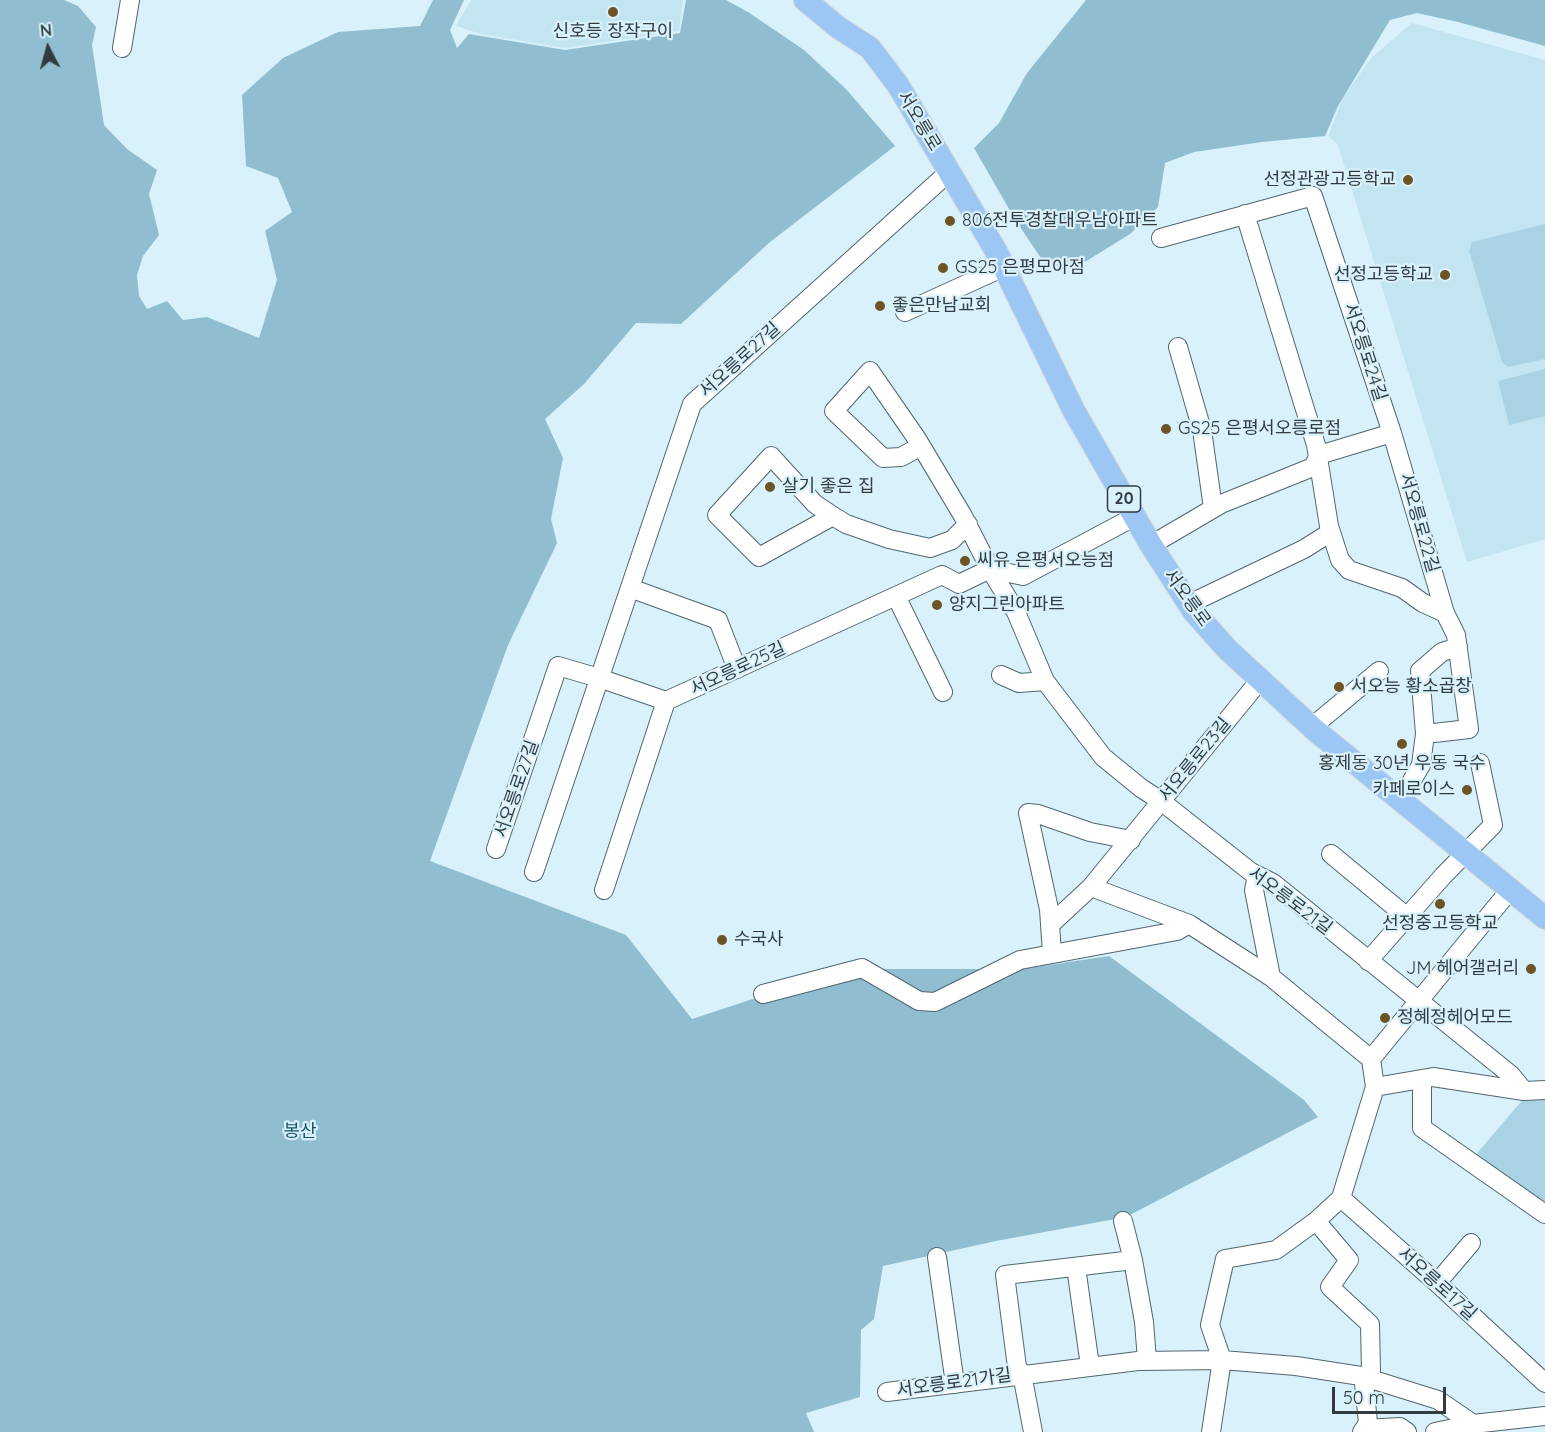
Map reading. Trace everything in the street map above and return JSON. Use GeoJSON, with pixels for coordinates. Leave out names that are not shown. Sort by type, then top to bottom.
{"type":"FeatureCollection","features":[{"type":"Feature","properties":{"kind":"main road","name":"서오릉로"},"geometry":{"type":"LineString","coordinates":[[805,0],[839,28],[870,48],[898,86],[1004,267],[1074,411],[1151,545],[1189,604],[1227,649],[1312,728],[1545,918]]}},
{"type":"Feature","properties":{"kind":"street"},"geometry":{"type":"LineString","coordinates":[[122,48],[130,0]]}},
{"type":"Feature","properties":{"kind":"street","name":"서오릉로27길"},"geometry":{"type":"LineString","coordinates":[[534,872],[692,404],[949,172]]}},
{"type":"Feature","properties":{"kind":"street","name":"서오릉로24길"},"geometry":{"type":"LineString","coordinates":[[1161,238],[1313,196],[1392,433]]}},
{"type":"Feature","properties":{"kind":"street"},"geometry":{"type":"LineString","coordinates":[[1151,545],[1213,508],[1313,467],[1319,455],[1245,214]]}},
{"type":"Feature","properties":{"kind":"street"},"geometry":{"type":"LineString","coordinates":[[904,312],[1004,267]]}},
{"type":"Feature","properties":{"kind":"street"},"geometry":{"type":"LineString","coordinates":[[1178,347],[1202,430],[1213,508]]}},
{"type":"Feature","properties":{"kind":"street"},"geometry":{"type":"LineString","coordinates":[[921,446],[901,457],[883,458],[834,411],[870,372],[921,446],[968,524],[990,569],[1016,612],[1045,681],[1103,757],[1161,801]]}},
{"type":"Feature","properties":{"kind":"street"},"geometry":{"type":"LineString","coordinates":[[1319,455],[1392,433]]}},
{"type":"Feature","properties":{"kind":"street","name":"서오릉로22길"},"geometry":{"type":"LineString","coordinates":[[1392,433],[1446,613],[1456,635],[1469,729],[1425,734]]}},
{"type":"Feature","properties":{"kind":"street","name":"서오릉로22길"},"geometry":{"type":"LineString","coordinates":[[1319,455],[1331,532],[1340,560],[1349,570],[1402,588],[1423,603],[1446,613]]}},
{"type":"Feature","properties":{"kind":"street"},"geometry":{"type":"LineString","coordinates":[[833,516],[759,557],[717,515],[771,456],[815,504],[846,524],[889,539],[930,548],[952,540],[968,524]]}},
{"type":"Feature","properties":{"kind":"street"},"geometry":{"type":"LineString","coordinates":[[990,569],[1023,576],[1134,516]]}},
{"type":"Feature","properties":{"kind":"street"},"geometry":{"type":"LineString","coordinates":[[1189,604],[1304,549],[1331,532]]}},
{"type":"Feature","properties":{"kind":"street","name":"서오릉로25길"},"geometry":{"type":"LineString","coordinates":[[666,701],[942,575],[959,584],[990,569]]}},
{"type":"Feature","properties":{"kind":"street"},"geometry":{"type":"LineString","coordinates":[[630,588],[718,620],[737,669]]}},
{"type":"Feature","properties":{"kind":"street"},"geometry":{"type":"LineString","coordinates":[[896,596],[943,692]]}},
{"type":"Feature","properties":{"kind":"street"},"geometry":{"type":"LineString","coordinates":[[1400,801],[1421,765],[1425,734],[1420,671],[1442,652],[1458,647]]}},
{"type":"Feature","properties":{"kind":"street","name":"서오릉로27길"},"geometry":{"type":"LineString","coordinates":[[496,849],[558,666],[599,678]]}},
{"type":"Feature","properties":{"kind":"street"},"geometry":{"type":"LineString","coordinates":[[1312,728],[1379,671]]}},
{"type":"Feature","properties":{"kind":"street"},"geometry":{"type":"LineString","coordinates":[[1001,675],[1019,683],[1045,681]]}},
{"type":"Feature","properties":{"kind":"street"},"geometry":{"type":"LineString","coordinates":[[599,678],[666,701],[604,890]]}},
{"type":"Feature","properties":{"kind":"street","name":"서오릉로23길"},"geometry":{"type":"LineString","coordinates":[[1050,925],[1091,887],[1260,680]]}},
{"type":"Feature","properties":{"kind":"street"},"geometry":{"type":"LineString","coordinates":[[1368,961],[1493,825],[1480,762]]}},
{"type":"Feature","properties":{"kind":"street","name":"서오릉로21길"},"geometry":{"type":"LineString","coordinates":[[1161,801],[1257,875],[1273,883],[1511,1075],[1524,1091]]}},
{"type":"Feature","properties":{"kind":"street"},"geometry":{"type":"LineString","coordinates":[[1052,954],[1049,909],[1028,813],[1038,814],[1090,832],[1131,840]]}},
{"type":"Feature","properties":{"kind":"street"},"geometry":{"type":"LineString","coordinates":[[1331,854],[1407,917]]}},
{"type":"Feature","properties":{"kind":"street"},"geometry":{"type":"LineString","coordinates":[[1257,875],[1254,890],[1271,977]]}},
{"type":"Feature","properties":{"kind":"street"},"geometry":{"type":"LineString","coordinates":[[1091,887],[1189,924],[1271,977],[1371,1059],[1375,1087],[1341,1198],[1316,1221],[1276,1250],[1225,1259],[1210,1325],[1222,1360],[1211,1432]]}},
{"type":"Feature","properties":{"kind":"street"},"geometry":{"type":"LineString","coordinates":[[1371,1059],[1510,890]]}},
{"type":"Feature","properties":{"kind":"street"},"geometry":{"type":"LineString","coordinates":[[763,994],[862,968],[919,1001],[935,1002],[1020,960],[1177,931],[1189,924]]}},
{"type":"Feature","properties":{"kind":"street"},"geometry":{"type":"LineString","coordinates":[[1375,1087],[1433,1077],[1524,1091],[1545,1090]]}},
{"type":"Feature","properties":{"kind":"street"},"geometry":{"type":"LineString","coordinates":[[1422,1079],[1422,1128],[1545,1214]]}},
{"type":"Feature","properties":{"kind":"street","name":"서오릉로17길"},"geometry":{"type":"LineString","coordinates":[[1341,1198],[1541,1371]]}},
{"type":"Feature","properties":{"kind":"street"},"geometry":{"type":"LineString","coordinates":[[1123,1221],[1133,1260],[1144,1322],[1147,1360]]}},
{"type":"Feature","properties":{"kind":"street"},"geometry":{"type":"LineString","coordinates":[[1316,1221],[1349,1260],[1330,1287],[1370,1324],[1371,1371],[1364,1383],[1368,1423],[1363,1431]]}},
{"type":"Feature","properties":{"kind":"street"},"geometry":{"type":"LineString","coordinates":[[1437,1283],[1471,1242]]}},
{"type":"Feature","properties":{"kind":"street"},"geometry":{"type":"LineString","coordinates":[[937,1257],[955,1384]]}},
{"type":"Feature","properties":{"kind":"street"},"geometry":{"type":"LineString","coordinates":[[1090,1366],[1076,1267],[1133,1260]]}},
{"type":"Feature","properties":{"kind":"street","name":"서오릉로21가길"},"geometry":{"type":"LineString","coordinates":[[1022,1374],[1017,1367],[1005,1275],[1076,1267]]}},
{"type":"Feature","properties":{"kind":"street","name":"서오릉로21가길"},"geometry":{"type":"LineString","coordinates":[[887,1392],[1147,1360],[1222,1360]]}},
{"type":"Feature","properties":{"kind":"street"},"geometry":{"type":"LineString","coordinates":[[1222,1360],[1296,1366],[1368,1378],[1438,1400],[1473,1424]]}},
{"type":"Feature","properties":{"kind":"street"},"geometry":{"type":"LineString","coordinates":[[1022,1374],[1033,1432]]}},
{"type":"Feature","properties":{"kind":"street"},"geometry":{"type":"LineString","coordinates":[[1435,1432],[1473,1424],[1545,1416]]}},
{"type":"Feature","properties":{"kind":"street"},"geometry":{"type":"LineString","coordinates":[[1363,1431],[1400,1427],[1407,1432]]}},
{"type":"Feature","properties":{"kind":"street"},"geometry":{"type":"LineString","coordinates":[[1196,1432],[1205,1432]]}},
{"type":"Feature","properties":{"kind":"shaded area","name":"신호등 장작구이"},"geometry":{"type":"Polygon","coordinates":[[[471,0],[683,0],[679,31],[565,48],[481,34],[456,26],[471,0]]]}},
{"type":"Feature","properties":{"kind":"shaded area"},"geometry":{"type":"Polygon","coordinates":[[[1412,23],[1545,60],[1545,539],[1467,562],[1338,145],[1328,136],[1343,98],[1372,57],[1412,23]]]}},
{"type":"Feature","properties":{"kind":"shaded area"},"geometry":{"type":"Polygon","coordinates":[[[1545,224],[1545,359],[1508,367],[1502,362],[1469,251],[1472,242],[1545,224]]]}},
{"type":"Feature","properties":{"kind":"shaded area"},"geometry":{"type":"Polygon","coordinates":[[[1545,369],[1545,416],[1509,425],[1498,381],[1545,369]]]}},
{"type":"Feature","properties":{"kind":"shaded area"},"geometry":{"type":"Polygon","coordinates":[[[1525,1097],[1545,1097],[1545,1209],[1473,1158],[1525,1097]]]}},
{"type":"Feature","properties":{"kind":"green space","name":"봉산"},"geometry":{"type":"Polygon","coordinates":[[[0,0],[64,0],[78,6],[96,27],[92,45],[104,125],[127,149],[157,170],[149,194],[159,235],[143,256],[137,275],[139,296],[147,309],[167,301],[183,320],[207,317],[259,338],[277,280],[265,231],[292,212],[278,178],[246,166],[242,95],[283,58],[338,32],[420,26],[433,0],[464,0],[450,30],[457,48],[469,34],[565,50],[680,33],[686,0],[726,0],[804,50],[846,89],[895,146],[770,242],[681,324],[636,323],[584,384],[545,419],[563,458],[551,519],[557,543],[508,645],[430,861],[626,935],[692,1019],[844,969],[1022,969],[1109,956],[1304,1100],[1318,1117],[1126,1217],[996,1241],[883,1266],[874,1319],[861,1330],[860,1397],[806,1413],[814,1432],[0,1432],[0,0]]]}},
{"type":"Feature","properties":{"kind":"green space"},"geometry":{"type":"Polygon","coordinates":[[[1086,0],[1545,0],[1545,46],[1417,13],[1390,20],[1338,106],[1325,136],[1194,152],[1165,163],[1158,207],[1130,234],[1080,265],[1047,267],[1016,221],[974,148],[999,123],[1027,73],[1086,0]]]}},
{"type":"Feature","properties":{"kind":"place","name":"신호등 장작구이"},"geometry":{"type":"Point","coordinates":[613,12]}},
{"type":"Feature","properties":{"kind":"place","name":"선정관광고등학교"},"geometry":{"type":"Point","coordinates":[1408,180]}},
{"type":"Feature","properties":{"kind":"place","name":"806전투경찰대우남아파트"},"geometry":{"type":"Point","coordinates":[950,221]}},
{"type":"Feature","properties":{"kind":"place","name":"GS25 은평모아점"},"geometry":{"type":"Point","coordinates":[943,268]}},
{"type":"Feature","properties":{"kind":"place","name":"선정고등학교"},"geometry":{"type":"Point","coordinates":[1445,275]}},
{"type":"Feature","properties":{"kind":"place","name":"좋은만남교회"},"geometry":{"type":"Point","coordinates":[880,306]}},
{"type":"Feature","properties":{"kind":"place","name":"GS25 은평서오릉로점"},"geometry":{"type":"Point","coordinates":[1166,429]}},
{"type":"Feature","properties":{"kind":"place","name":"살기 좋은 집"},"geometry":{"type":"Point","coordinates":[770,487]}},
{"type":"Feature","properties":{"kind":"place","name":"씨유 은평서오능점"},"geometry":{"type":"Point","coordinates":[965,561]}},
{"type":"Feature","properties":{"kind":"place","name":"양지그린아파트"},"geometry":{"type":"Point","coordinates":[937,605]}},
{"type":"Feature","properties":{"kind":"place","name":"서오능 황소곱창"},"geometry":{"type":"Point","coordinates":[1339,687]}},
{"type":"Feature","properties":{"kind":"place","name":"홍제동 30년 우동 국수"},"geometry":{"type":"Point","coordinates":[1402,744]}},
{"type":"Feature","properties":{"kind":"place","name":"카페로이스"},"geometry":{"type":"Point","coordinates":[1467,790]}},
{"type":"Feature","properties":{"kind":"place","name":"선정중고등학교"},"geometry":{"type":"Point","coordinates":[1440,904]}},
{"type":"Feature","properties":{"kind":"place","name":"수국사"},"geometry":{"type":"Point","coordinates":[722,940]}},
{"type":"Feature","properties":{"kind":"place","name":"JM 헤어갤러리"},"geometry":{"type":"Point","coordinates":[1531,969]}},
{"type":"Feature","properties":{"kind":"place","name":"정혜정헤어모드"},"geometry":{"type":"Point","coordinates":[1385,1018]}}]}
